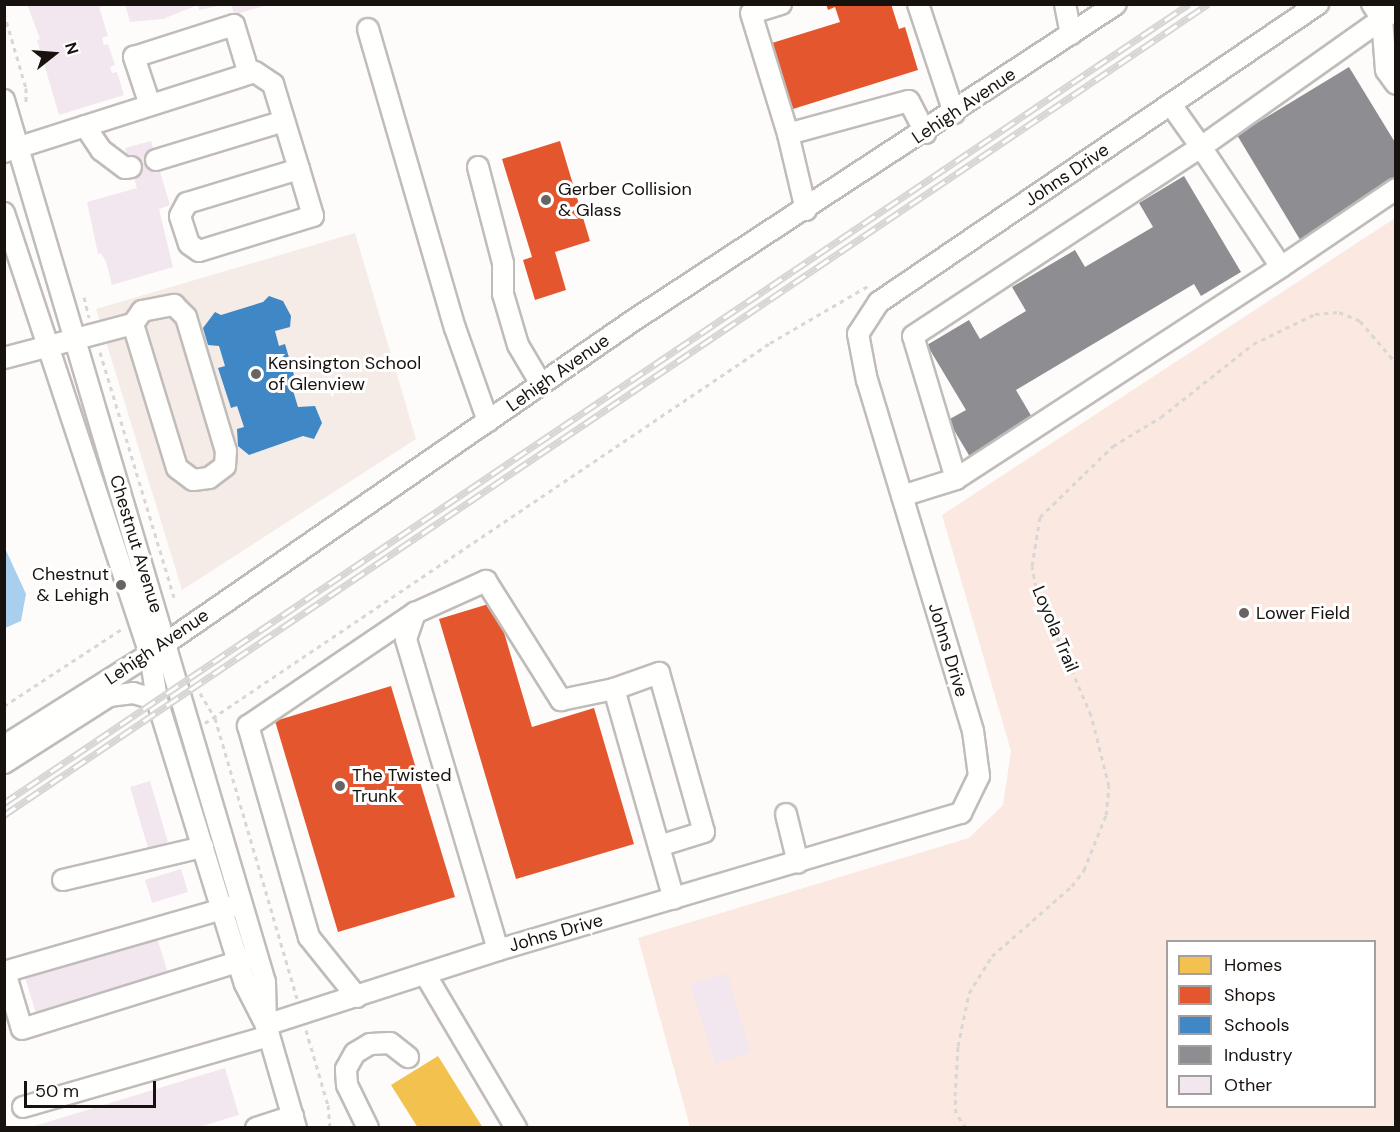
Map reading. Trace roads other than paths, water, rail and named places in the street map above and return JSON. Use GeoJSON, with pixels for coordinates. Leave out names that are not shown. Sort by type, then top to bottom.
{"type":"FeatureCollection","features":[{"type":"Feature","properties":{"kind":"street"},"geometry":{"type":"LineString","coordinates":[[781,4],[750,9],[788,134],[806,210]]}},
{"type":"Feature","properties":{"kind":"street"},"geometry":{"type":"LineString","coordinates":[[918,4],[954,113]]}},
{"type":"Feature","properties":{"kind":"street"},"geometry":{"type":"LineString","coordinates":[[1065,4],[1071,34]]}},
{"type":"Feature","properties":{"kind":"street","name":"Lehigh Avenue"},"geometry":{"type":"LineString","coordinates":[[4,746],[158,648],[541,384],[925,133],[1116,4]]}},
{"type":"Feature","properties":{"kind":"street","name":"Johns Drive"},"geometry":{"type":"LineString","coordinates":[[23,1107],[268,1030],[302,1015],[498,950],[962,813],[979,776],[973,731],[867,381],[858,333],[879,302],[1318,4]]}},
{"type":"Feature","properties":{"kind":"street"},"geometry":{"type":"LineString","coordinates":[[1383,11],[1386,70],[1395,84]]}},
{"type":"Feature","properties":{"kind":"street"},"geometry":{"type":"LineString","coordinates":[[956,479],[913,336],[1201,147],[1383,11]]}},
{"type":"Feature","properties":{"kind":"street"},"geometry":{"type":"LineString","coordinates":[[150,105],[134,57],[234,25],[249,74]]}},
{"type":"Feature","properties":{"kind":"street"},"geometry":{"type":"LineString","coordinates":[[368,29],[455,328],[488,421]]}},
{"type":"Feature","properties":{"kind":"street"},"geometry":{"type":"LineString","coordinates":[[20,147],[255,72],[273,84],[299,169],[313,216],[200,251],[189,244],[180,216],[187,203],[299,169]]}},
{"type":"Feature","properties":{"kind":"street","name":"Chestnut Avenue"},"geometry":{"type":"LineString","coordinates":[[4,100],[85,337],[158,648],[157,700],[238,962],[268,1030],[295,1122]]}},
{"type":"Feature","properties":{"kind":"street"},"geometry":{"type":"LineString","coordinates":[[788,134],[909,100],[925,133]]}},
{"type":"Feature","properties":{"kind":"street"},"geometry":{"type":"LineString","coordinates":[[1171,105],[1281,267]]}},
{"type":"Feature","properties":{"kind":"street"},"geometry":{"type":"LineString","coordinates":[[156,160],[284,121]]}},
{"type":"Feature","properties":{"kind":"street"},"geometry":{"type":"LineString","coordinates":[[85,126],[101,150],[125,168],[131,167]]}},
{"type":"Feature","properties":{"kind":"street"},"geometry":{"type":"LineString","coordinates":[[478,166],[503,263],[503,294],[518,345],[541,384]]}},
{"type":"Feature","properties":{"kind":"street"},"geometry":{"type":"LineString","coordinates":[[902,496],[956,479],[1281,267],[1395,189]]}},
{"type":"Feature","properties":{"kind":"street","name":"Chestnut Avenue"},"geometry":{"type":"LineString","coordinates":[[4,213],[158,648],[242,904],[265,982],[268,1030]]}},
{"type":"Feature","properties":{"kind":"street"},"geometry":{"type":"LineString","coordinates":[[4,357],[133,324],[142,311],[174,304],[186,317],[226,452],[225,466],[208,477],[193,480],[177,468],[133,324]]}},
{"type":"Feature","properties":{"kind":"street"},"geometry":{"type":"LineString","coordinates":[[357,997],[309,937],[248,726],[415,613],[486,581],[561,700],[614,688],[660,673],[704,832],[659,846]]}},
{"type":"Feature","properties":{"kind":"street"},"geometry":{"type":"LineString","coordinates":[[415,613],[406,639],[498,950]]}},
{"type":"Feature","properties":{"kind":"street"},"geometry":{"type":"LineString","coordinates":[[614,688],[674,898]]}},
{"type":"Feature","properties":{"kind":"street"},"geometry":{"type":"LineString","coordinates":[[4,763],[109,696],[133,693],[157,700]]}},
{"type":"Feature","properties":{"kind":"street"},"geometry":{"type":"LineString","coordinates":[[786,814],[798,862]]}},
{"type":"Feature","properties":{"kind":"street"},"geometry":{"type":"LineString","coordinates":[[63,880],[203,847]]}},
{"type":"Feature","properties":{"kind":"street"},"geometry":{"type":"LineString","coordinates":[[242,904],[5,972],[22,1029],[257,956]]}},
{"type":"Feature","properties":{"kind":"street"},"geometry":{"type":"LineString","coordinates":[[425,975],[516,1128]]}},
{"type":"Feature","properties":{"kind":"street"},"geometry":{"type":"LineString","coordinates":[[368,1128],[347,1085],[346,1069],[355,1053],[370,1044],[390,1043],[408,1056]]}},
{"type":"Feature","properties":{"kind":"street"},"geometry":{"type":"LineString","coordinates":[[256,1128],[295,1122]]}},
{"type":"Feature","properties":{"kind":"water"},"geometry":{"type":"Polygon","coordinates":[[[4,546],[26,594],[21,621],[5,628],[4,546]]]}},
{"type":"Feature","properties":{"kind":"railway"},"geometry":{"type":"LineString","coordinates":[[4,803],[1189,4]]}},
{"type":"Feature","properties":{"kind":"railway"},"geometry":{"type":"LineString","coordinates":[[4,815],[1208,4]]}},
{"type":"Feature","properties":{"kind":"place","name":"Gerber Collision & Glass"},"geometry":{"type":"Point","coordinates":[546,200]}},
{"type":"Feature","properties":{"kind":"place","name":"Kensington School of Glenview"},"geometry":{"type":"Point","coordinates":[256,374]}},
{"type":"Feature","properties":{"kind":"place","name":"Chestnut & Lehigh"},"geometry":{"type":"Point","coordinates":[121,585]}},
{"type":"Feature","properties":{"kind":"place","name":"Lower Field"},"geometry":{"type":"Point","coordinates":[1244,613]}},
{"type":"Feature","properties":{"kind":"place","name":"The Twisted Trunk"},"geometry":{"type":"Point","coordinates":[340,786]}}]}
